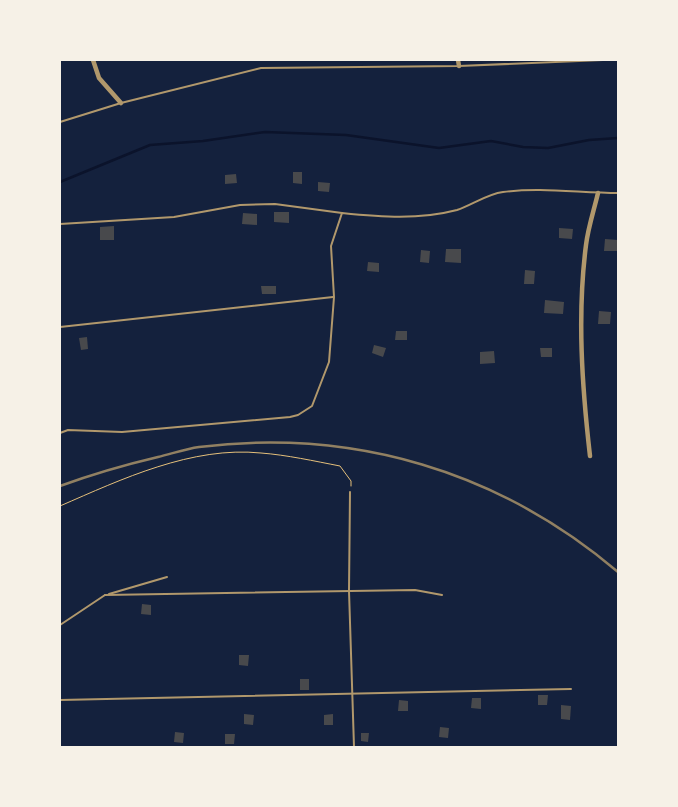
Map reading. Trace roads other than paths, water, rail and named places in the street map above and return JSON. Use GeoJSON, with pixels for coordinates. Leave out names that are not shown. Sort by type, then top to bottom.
{"type":"FeatureCollection","features":[{"type":"Feature","properties":{"kind":"street"},"geometry":{"type":"LineString","coordinates":[[93,60],[99,78],[121,103]]}},
{"type":"Feature","properties":{"kind":"street"},"geometry":{"type":"LineString","coordinates":[[458,60],[459,66]]}},
{"type":"Feature","properties":{"kind":"street"},"geometry":{"type":"LineString","coordinates":[[590,456],[584,405],[581,332],[586,245],[598,193]]}},
{"type":"Feature","properties":{"kind":"lane"},"geometry":{"type":"LineString","coordinates":[[60,122],[121,103],[261,68],[459,66],[603,60]]}},
{"type":"Feature","properties":{"kind":"lane"},"geometry":{"type":"LineString","coordinates":[[60,224],[174,217],[240,205],[275,204],[342,214],[380,217],[430,216],[468,206],[493,194],[508,191],[559,190],[618,193]]}},
{"type":"Feature","properties":{"kind":"lane"},"geometry":{"type":"LineString","coordinates":[[60,433],[68,430],[122,432],[298,415],[312,406],[329,362],[334,297],[331,246],[342,214]]}},
{"type":"Feature","properties":{"kind":"lane"},"geometry":{"type":"LineString","coordinates":[[60,327],[334,297]]}},
{"type":"Feature","properties":{"kind":"lane"},"geometry":{"type":"LineString","coordinates":[[350,492],[349,591],[354,747]]}},
{"type":"Feature","properties":{"kind":"lane"},"geometry":{"type":"LineString","coordinates":[[60,625],[105,595],[167,577]]}},
{"type":"Feature","properties":{"kind":"lane"},"geometry":{"type":"LineString","coordinates":[[105,595],[415,590],[442,595]]}},
{"type":"Feature","properties":{"kind":"lane"},"geometry":{"type":"LineString","coordinates":[[60,700],[571,689]]}},
{"type":"Feature","properties":{"kind":"waterway"},"geometry":{"type":"LineString","coordinates":[[60,182],[150,145],[203,141],[265,132],[346,135],[439,148],[491,141],[523,147],[548,148],[589,140],[618,138]]}},
{"type":"Feature","properties":{"kind":"railway"},"geometry":{"type":"LineString","coordinates":[[60,486],[121,467],[199,447],[257,443],[313,444],[368,452],[422,464],[474,483],[524,507],[572,537],[618,572]]}}]}
